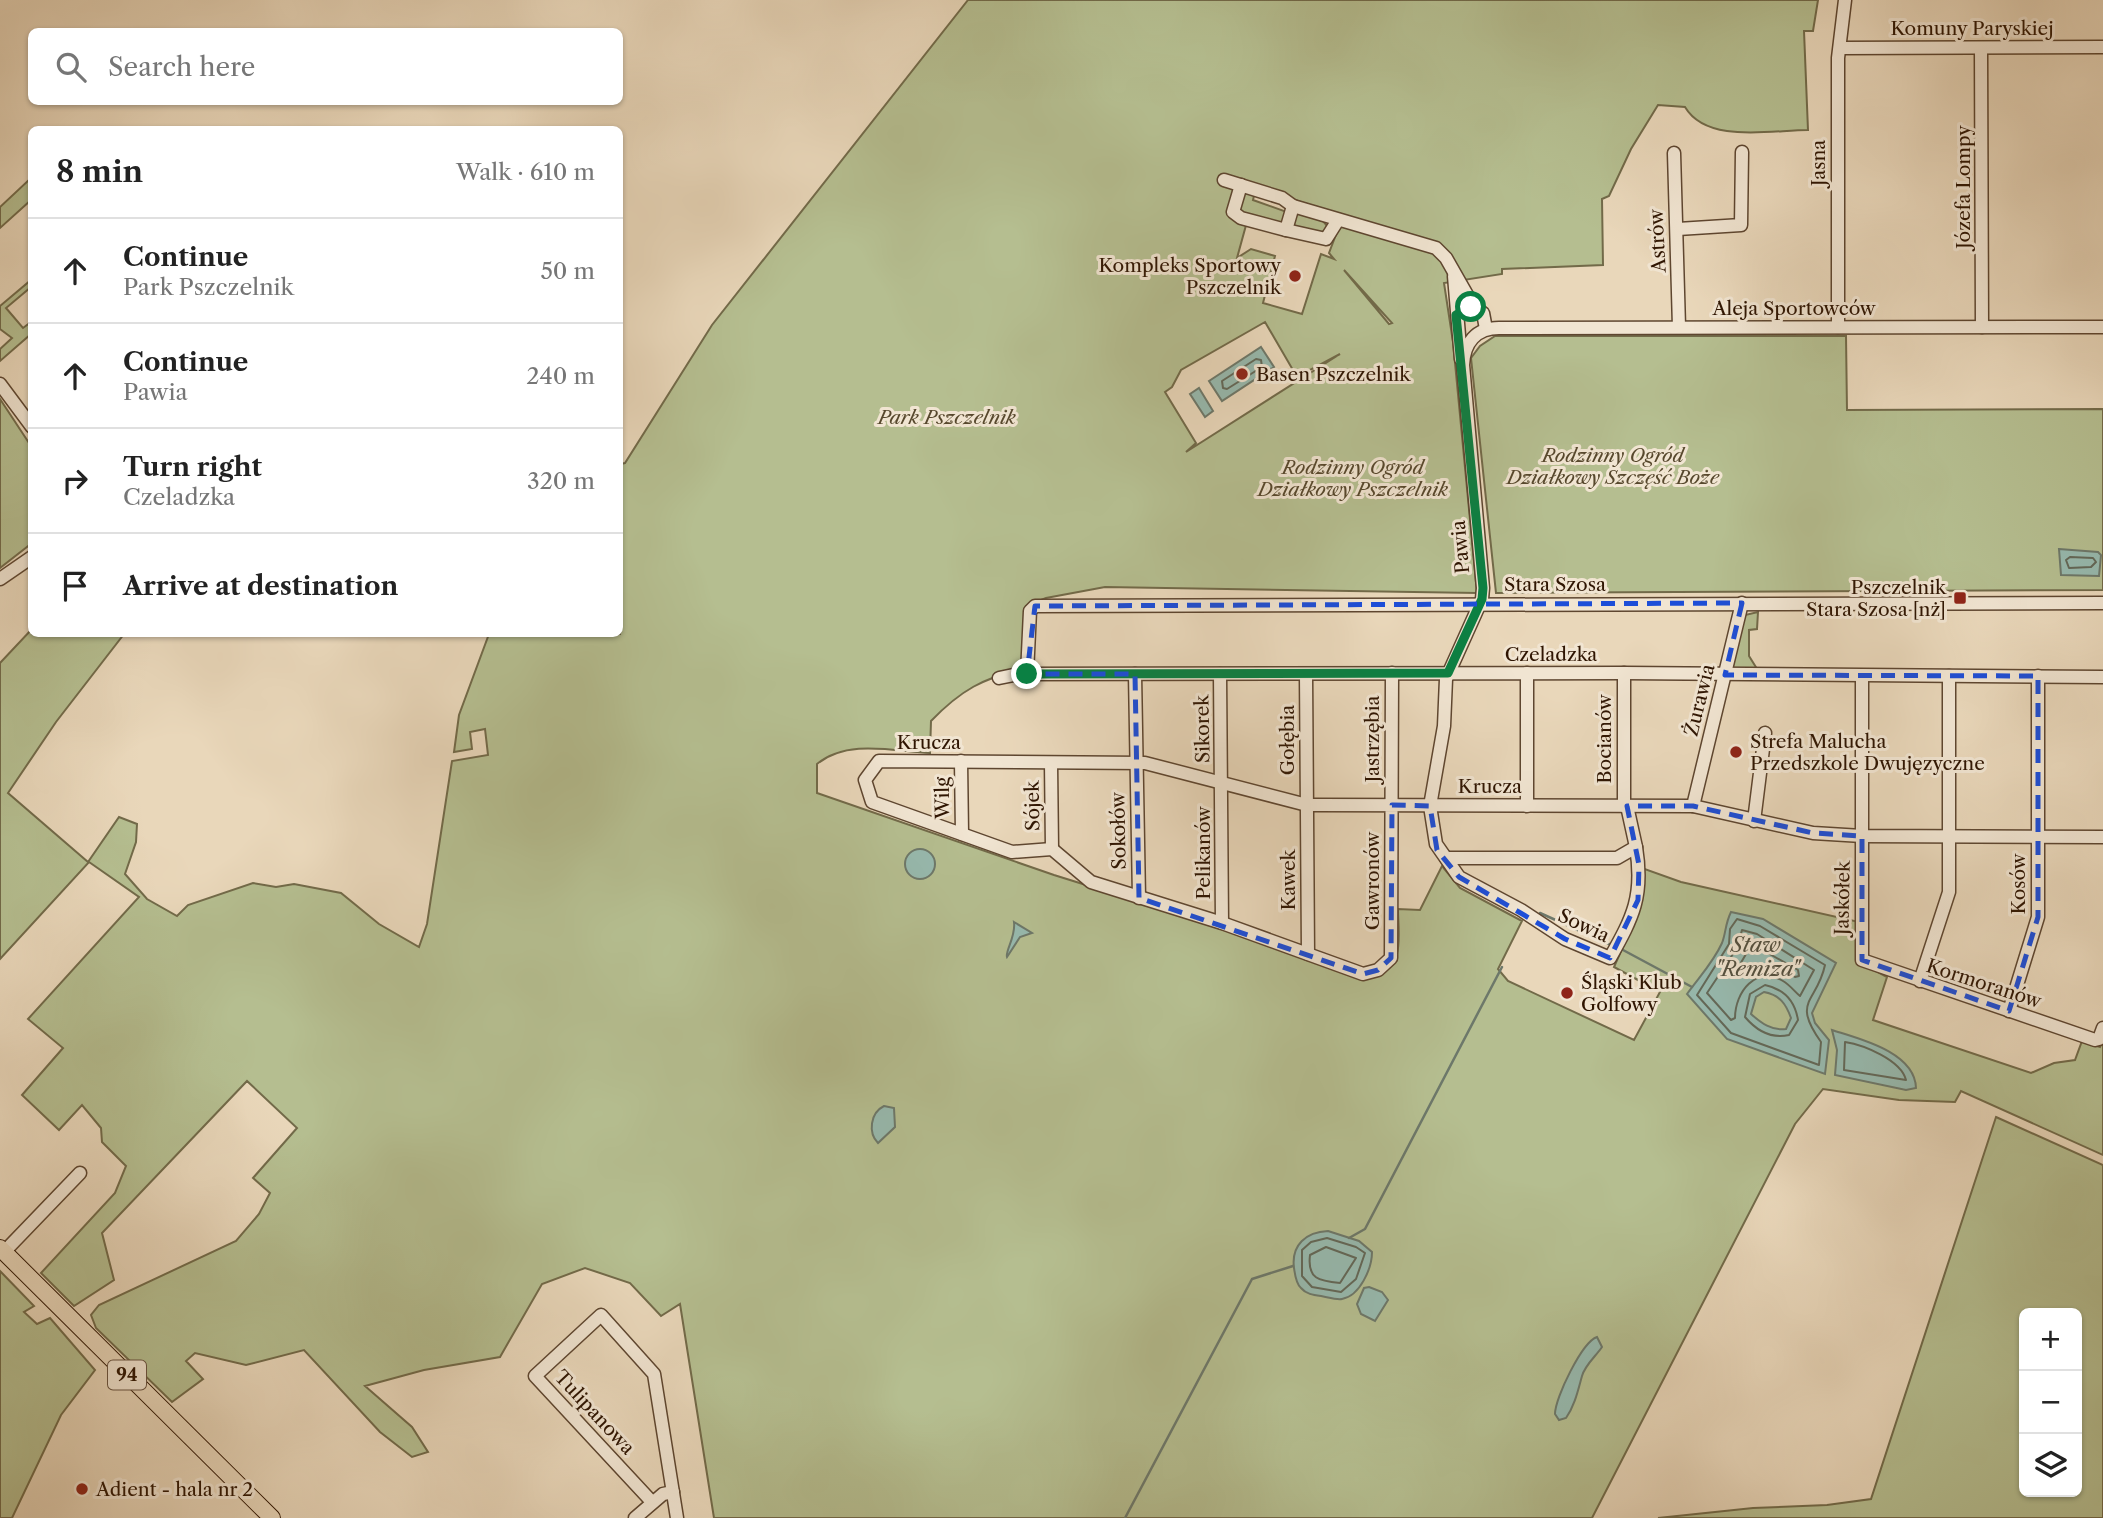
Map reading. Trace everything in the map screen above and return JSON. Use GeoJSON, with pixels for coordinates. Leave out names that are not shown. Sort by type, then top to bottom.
{"type":"FeatureCollection","features":[{"type":"Feature","properties":{"kind":"main road","name":"94"},"geometry":{"type":"LineString","coordinates":[[2,1250],[272,1518]]}},
{"type":"Feature","properties":{"kind":"main road","name":"94"},"geometry":{"type":"LineString","coordinates":[[236,1484],[262,1518]]}},
{"type":"Feature","properties":{"kind":"street","name":"Jasna"},"geometry":{"type":"LineString","coordinates":[[1838,327],[1838,58],[1845,0]]}},
{"type":"Feature","properties":{"kind":"street","name":"Komuny Paryskiej"},"geometry":{"type":"LineString","coordinates":[[1841,48],[2103,47]]}},
{"type":"Feature","properties":{"kind":"street","name":"Józefa Lompy"},"geometry":{"type":"LineString","coordinates":[[1981,48],[1982,327]]}},
{"type":"Feature","properties":{"kind":"street"},"geometry":{"type":"LineString","coordinates":[[1678,229],[1741,225],[1742,152]]}},
{"type":"Feature","properties":{"kind":"street","name":"Astrów"},"geometry":{"type":"LineString","coordinates":[[1674,153],[1679,327]]}},
{"type":"Feature","properties":{"kind":"street"},"geometry":{"type":"LineString","coordinates":[[1224,180],[1282,198],[1293,206],[1436,248],[1446,258],[1475,309]]}},
{"type":"Feature","properties":{"kind":"street"},"geometry":{"type":"LineString","coordinates":[[1241,185],[1233,212],[1241,218],[1326,239],[1338,220]]}},
{"type":"Feature","properties":{"kind":"street"},"geometry":{"type":"LineString","coordinates":[[1286,230],[1293,206]]}},
{"type":"Feature","properties":{"kind":"street"},"geometry":{"type":"LineString","coordinates":[[1454,276],[1456,321],[1463,365]]}},
{"type":"Feature","properties":{"kind":"street"},"geometry":{"type":"LineString","coordinates":[[1465,308],[1483,313],[1482,331],[1464,332],[1456,321],[1465,308]]}},
{"type":"Feature","properties":{"kind":"street","name":"Aleja Sportowców"},"geometry":{"type":"LineString","coordinates":[[1482,331],[1679,327],[2103,327]]}},
{"type":"Feature","properties":{"kind":"street","name":"Pawia"},"geometry":{"type":"LineString","coordinates":[[1430,806],[1444,726],[1448,673],[1480,604],[1483,588],[1463,365],[1467,346],[1482,331]]}},
{"type":"Feature","properties":{"kind":"street"},"geometry":{"type":"LineString","coordinates":[[0,384],[28,422]]}},
{"type":"Feature","properties":{"kind":"street"},"geometry":{"type":"LineString","coordinates":[[0,579],[28,560]]}},
{"type":"Feature","properties":{"kind":"street","name":"Żurawia"},"geometry":{"type":"LineString","coordinates":[[1693,806],[1742,603]]}},
{"type":"Feature","properties":{"kind":"street","name":"Stara Szosa"},"geometry":{"type":"LineString","coordinates":[[1027,674],[1030,611],[1035,606],[2103,603]]}},
{"type":"Feature","properties":{"kind":"street","name":"Czeladzka"},"geometry":{"type":"LineString","coordinates":[[999,678],[1027,674],[1392,673],[2103,677]]}},
{"type":"Feature","properties":{"kind":"street","name":"Jastrzębia"},"geometry":{"type":"LineString","coordinates":[[1392,673],[1392,805]]}},
{"type":"Feature","properties":{"kind":"street"},"geometry":{"type":"LineString","coordinates":[[1527,673],[1527,806]]}},
{"type":"Feature","properties":{"kind":"street","name":"Bocianów"},"geometry":{"type":"LineString","coordinates":[[1624,673],[1625,806]]}},
{"type":"Feature","properties":{"kind":"street","name":"Sokołów"},"geometry":{"type":"LineString","coordinates":[[1135,674],[1139,898]]}},
{"type":"Feature","properties":{"kind":"street","name":"Sikorek"},"geometry":{"type":"LineString","coordinates":[[1220,674],[1222,784]]}},
{"type":"Feature","properties":{"kind":"street","name":"Gołębia"},"geometry":{"type":"LineString","coordinates":[[1306,674],[1307,805]]}},
{"type":"Feature","properties":{"kind":"street","name":"Jaskółek"},"geometry":{"type":"LineString","coordinates":[[1862,676],[1862,960]]}},
{"type":"Feature","properties":{"kind":"street"},"geometry":{"type":"LineString","coordinates":[[1920,981],[1949,892],[1949,676]]}},
{"type":"Feature","properties":{"kind":"street","name":"Kosów"},"geometry":{"type":"LineString","coordinates":[[2009,1011],[2037,926],[2038,677]]}},
{"type":"Feature","properties":{"kind":"street"},"geometry":{"type":"LineString","coordinates":[[1754,821],[1765,733]]}},
{"type":"Feature","properties":{"kind":"street","name":"Krucza"},"geometry":{"type":"LineString","coordinates":[[962,834],[872,802],[865,780],[879,761],[1137,763],[1158,765],[1307,805],[1693,806],[1813,833],[1862,836],[2103,836]]}},
{"type":"Feature","properties":{"kind":"street","name":"Wilg"},"geometry":{"type":"LineString","coordinates":[[961,761],[962,834]]}},
{"type":"Feature","properties":{"kind":"street","name":"Sójek"},"geometry":{"type":"LineString","coordinates":[[1051,763],[1052,849]]}},
{"type":"Feature","properties":{"kind":"street","name":"Pelikanów"},"geometry":{"type":"LineString","coordinates":[[1222,784],[1222,923]]}},
{"type":"Feature","properties":{"kind":"street","name":"Kawek"},"geometry":{"type":"LineString","coordinates":[[1307,805],[1308,954]]}},
{"type":"Feature","properties":{"kind":"street","name":"Gawronów"},"geometry":{"type":"LineString","coordinates":[[1308,954],[1363,974],[1378,970],[1391,958],[1392,805]]}},
{"type":"Feature","properties":{"kind":"street","name":"Sowia"},"geometry":{"type":"LineString","coordinates":[[1430,806],[1437,850],[1459,877],[1521,910],[1565,939],[1610,958],[1630,922],[1638,900],[1636,847],[1625,806]]}},
{"type":"Feature","properties":{"kind":"street"},"geometry":{"type":"LineString","coordinates":[[962,834],[1012,852],[1052,849],[1091,882],[1222,923],[1308,954]]}},
{"type":"Feature","properties":{"kind":"street"},"geometry":{"type":"LineString","coordinates":[[1446,858],[1617,858],[1636,847]]}},
{"type":"Feature","properties":{"kind":"street","name":"Kormoranów"},"geometry":{"type":"LineString","coordinates":[[1862,960],[2095,1040],[2099,1039],[2103,1028]]}},
{"type":"Feature","properties":{"kind":"street"},"geometry":{"type":"LineString","coordinates":[[2,1250],[80,1173]]}},
{"type":"Feature","properties":{"kind":"street","name":"Tulipanowa"},"geometry":{"type":"LineString","coordinates":[[652,1502],[535,1376],[601,1315],[654,1374],[673,1492]]}},
{"type":"Feature","properties":{"kind":"street"},"geometry":{"type":"LineString","coordinates":[[635,1518],[663,1494],[673,1492],[677,1518]]}},
{"type":"Feature","properties":{"kind":"highlighted area"},"geometry":{"type":"Polygon","coordinates":[[[1742,603],[1725,675],[2038,676],[2038,917],[2009,1011],[1862,960],[1862,836],[1813,833],[1693,806],[1627,806],[1639,865],[1638,900],[1610,958],[1565,939],[1459,877],[1437,850],[1430,806],[1392,805],[1391,958],[1378,970],[1363,974],[1139,898],[1135,674],[1027,674],[1035,606],[1742,603]]]}},
{"type":"Feature","properties":{"kind":"green space"},"geometry":{"type":"Polygon","coordinates":[[[968,0],[1818,0],[1813,31],[1804,31],[1808,130],[1724,131],[1695,119],[1685,107],[1658,105],[1631,149],[1609,196],[1602,199],[1603,265],[1502,269],[1502,274],[1444,283],[1453,342],[1477,593],[1105,587],[1046,598],[1026,606],[1024,669],[984,681],[942,710],[931,721],[930,753],[871,748],[842,751],[817,764],[817,793],[1054,875],[1374,975],[1384,971],[1396,957],[1399,939],[1398,909],[1420,910],[1442,866],[1460,888],[1522,921],[1498,969],[1508,981],[1634,1040],[1660,992],[1614,967],[1631,929],[1642,868],[1681,882],[1859,922],[1859,962],[1887,977],[1873,1020],[2031,1073],[2054,1063],[2075,1060],[2082,1041],[2100,1047],[2103,1040],[2103,1155],[1961,1091],[1955,1102],[1899,1100],[1823,1089],[1795,1124],[1592,1518],[714,1518],[680,1304],[661,1316],[630,1283],[585,1268],[542,1284],[500,1357],[424,1370],[365,1386],[412,1427],[428,1452],[412,1457],[380,1432],[304,1350],[246,1365],[195,1353],[186,1361],[203,1379],[172,1402],[96,1328],[91,1315],[99,1305],[236,1241],[259,1214],[270,1193],[253,1178],[297,1128],[247,1081],[102,1233],[114,1280],[74,1306],[41,1273],[115,1193],[126,1166],[102,1142],[101,1128],[82,1105],[59,1130],[22,1095],[63,1048],[28,1019],[139,897],[89,862],[0,959],[0,663],[28,633],[28,637],[122,637],[56,722],[8,793],[88,862],[119,817],[137,824],[136,842],[125,874],[147,899],[177,916],[188,905],[253,883],[276,887],[294,884],[341,893],[379,924],[419,947],[427,924],[452,761],[488,755],[485,729],[470,732],[472,749],[454,752],[459,715],[488,637],[623,637],[625,463],[712,325],[968,0]],[[1256,187],[1253,200],[1287,212],[1283,225],[1248,218],[1237,258],[1251,249],[1275,256],[1263,303],[1302,314],[1321,254],[1334,259],[1329,253],[1343,216],[1256,187]],[[1344,270],[1389,324],[1392,323],[1344,270]],[[1265,322],[1181,370],[1172,387],[1165,392],[1196,443],[1186,452],[1340,354],[1297,377],[1265,322]]]}},
{"type":"Feature","properties":{"kind":"green space"},"geometry":{"type":"Polygon","coordinates":[[[28,181],[28,203],[0,228],[0,207],[28,181]]]}},
{"type":"Feature","properties":{"kind":"green space"},"geometry":{"type":"Polygon","coordinates":[[[1297,213],[1323,221],[1328,227],[1326,233],[1292,229],[1297,213]]]}},
{"type":"Feature","properties":{"kind":"green space"},"geometry":{"type":"Polygon","coordinates":[[[28,283],[28,290],[6,308],[23,328],[28,324],[28,337],[0,361],[0,349],[12,338],[0,329],[0,306],[28,283]]]}},
{"type":"Feature","properties":{"kind":"green space","name":"Rodzinny Ogród Działkowy Szczęść Boże"},"geometry":{"type":"Polygon","coordinates":[[[1495,336],[1846,336],[1847,410],[2103,409],[2103,590],[1496,593],[1471,358],[1480,346],[1495,336]]]}},
{"type":"Feature","properties":{"kind":"green space"},"geometry":{"type":"Polygon","coordinates":[[[0,399],[28,441],[28,546],[0,568],[0,399]]]}},
{"type":"Feature","properties":{"kind":"green space"},"geometry":{"type":"Polygon","coordinates":[[[1758,612],[1757,629],[1749,630],[1749,656],[1759,672],[1730,668],[1745,615],[1758,612]]]}},
{"type":"Feature","properties":{"kind":"green space"},"geometry":{"type":"Polygon","coordinates":[[[1996,1117],[2103,1165],[2103,1518],[1658,1518],[1753,1508],[1827,1505],[1871,1499],[1996,1117]]]}},
{"type":"Feature","properties":{"kind":"green space"},"geometry":{"type":"Polygon","coordinates":[[[0,1271],[34,1306],[24,1312],[37,1324],[50,1318],[95,1370],[61,1415],[12,1518],[0,1518],[0,1271]]]}},
{"type":"Feature","properties":{"kind":"water","name":"Basen Pszczelnik"},"geometry":{"type":"Polygon","coordinates":[[[1261,347],[1274,367],[1222,401],[1209,381],[1261,347]]]}},
{"type":"Feature","properties":{"kind":"water"},"geometry":{"type":"Polygon","coordinates":[[[1199,388],[1213,411],[1205,417],[1190,394],[1199,388]]]}},
{"type":"Feature","properties":{"kind":"water"},"geometry":{"type":"Polygon","coordinates":[[[2059,549],[2098,552],[2101,555],[2099,576],[2061,575],[2059,549]]]}},
{"type":"Feature","properties":{"kind":"water"},"geometry":{"type":"Polygon","coordinates":[[[920,849],[926,850],[934,858],[934,870],[926,878],[920,879],[914,878],[906,870],[905,864],[906,858],[914,850],[920,849]]]}},
{"type":"Feature","properties":{"kind":"water","name":"Staw \"Remiza\""},"geometry":{"type":"Polygon","coordinates":[[[1731,912],[1763,919],[1836,963],[1812,1013],[1815,1023],[1829,1040],[1825,1074],[1727,1039],[1687,994],[1718,950],[1731,912]],[[1764,992],[1756,997],[1751,1014],[1767,1026],[1786,1029],[1791,1018],[1784,1004],[1774,995],[1764,992]]]}},
{"type":"Feature","properties":{"kind":"water"},"geometry":{"type":"Polygon","coordinates":[[[1014,922],[1032,933],[1020,937],[1007,957],[1013,933],[1014,922]]]}},
{"type":"Feature","properties":{"kind":"water"},"geometry":{"type":"Polygon","coordinates":[[[1832,1030],[1871,1043],[1896,1056],[1913,1076],[1916,1088],[1906,1090],[1835,1075],[1837,1050],[1832,1030]]]}},
{"type":"Feature","properties":{"kind":"water"},"geometry":{"type":"Polygon","coordinates":[[[884,1106],[894,1108],[895,1127],[878,1143],[873,1134],[872,1123],[876,1113],[884,1106]]]}},
{"type":"Feature","properties":{"kind":"water"},"geometry":{"type":"Polygon","coordinates":[[[1328,1231],[1359,1241],[1372,1252],[1364,1280],[1354,1293],[1342,1299],[1307,1293],[1299,1286],[1295,1276],[1294,1260],[1298,1246],[1313,1234],[1328,1231]]]}},
{"type":"Feature","properties":{"kind":"water"},"geometry":{"type":"Polygon","coordinates":[[[1364,1288],[1382,1292],[1388,1300],[1375,1321],[1361,1314],[1357,1304],[1364,1288]]]}},
{"type":"Feature","properties":{"kind":"water"},"geometry":{"type":"Polygon","coordinates":[[[1597,1337],[1602,1347],[1583,1372],[1569,1413],[1566,1418],[1559,1420],[1555,1414],[1556,1406],[1564,1384],[1584,1349],[1597,1337]]]}},
{"type":"Feature","properties":{"kind":"waterway"},"geometry":{"type":"LineString","coordinates":[[1540,913],[1609,944]]}},
{"type":"Feature","properties":{"kind":"waterway"},"geometry":{"type":"LineString","coordinates":[[1623,950],[1692,987]]}},
{"type":"Feature","properties":{"kind":"waterway"},"geometry":{"type":"LineString","coordinates":[[1349,1238],[1365,1229],[1502,967]]}},
{"type":"Feature","properties":{"kind":"waterway"},"geometry":{"type":"LineString","coordinates":[[1125,1518],[1252,1279],[1293,1266]]}},
{"type":"Feature","properties":{"kind":"place","name":"Kompleks Sportowy Pszczelnik"},"geometry":{"type":"Point","coordinates":[1295,276]}},
{"type":"Feature","properties":{"kind":"place","name":"Basen Pszczelnik"},"geometry":{"type":"Point","coordinates":[1242,374]}},
{"type":"Feature","properties":{"kind":"place","name":"Pszczelnik Stara Szosa [nż]"},"geometry":{"type":"Point","coordinates":[1960,598]}},
{"type":"Feature","properties":{"kind":"place","name":"Strefa Malucha Przedszkole Dwujęzyczne"},"geometry":{"type":"Point","coordinates":[1736,752]}},
{"type":"Feature","properties":{"kind":"place","name":"Śląski Klub Golfowy"},"geometry":{"type":"Point","coordinates":[1567,993]}},
{"type":"Feature","properties":{"kind":"place","name":"Adient - hala nr 2"},"geometry":{"type":"Point","coordinates":[82,1489]}},
{"type":"Feature","properties":{"kind":"route"},"geometry":{"type":"LineString","coordinates":[[1027,674],[1448,673],[1483,594],[1463,365],[1456,326],[1456,315],[1471,307]]}},
{"type":"Feature","properties":{"kind":"park label","name":"Park Pszczelnik"},"geometry":{"type":"Point","coordinates":[947,417]}},
{"type":"Feature","properties":{"kind":"park label","name":"Rodzinny Ogród Działkowy Pszczelnik"},"geometry":{"type":"Point","coordinates":[1353,478]}}]}
